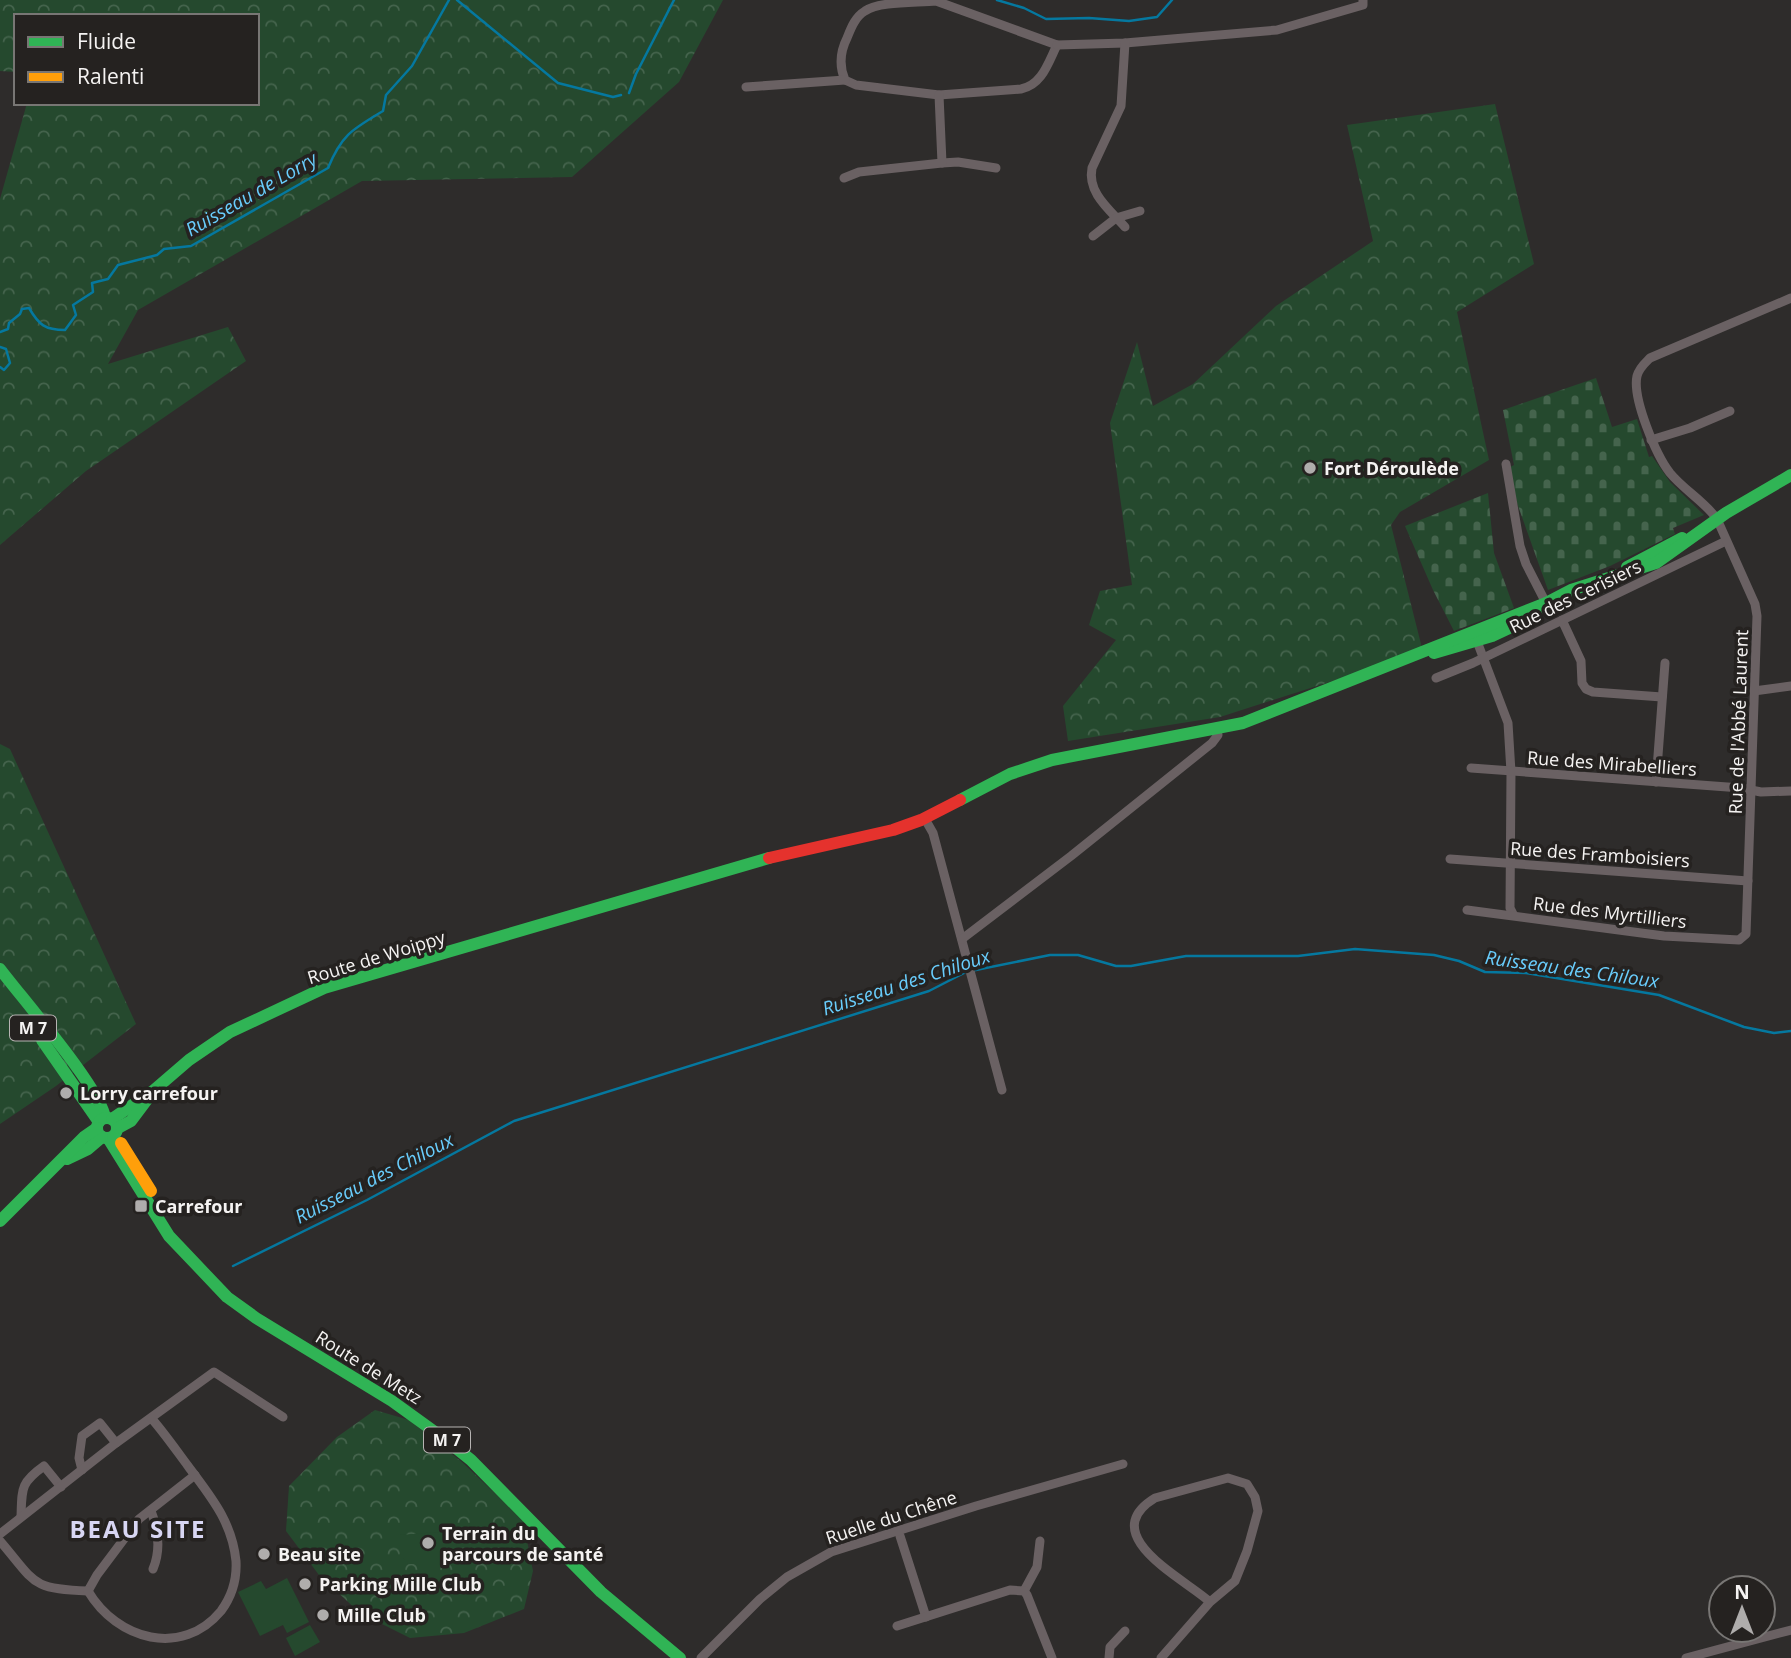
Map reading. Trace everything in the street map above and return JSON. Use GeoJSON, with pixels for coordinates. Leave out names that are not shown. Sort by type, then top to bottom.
{"type":"FeatureCollection","features":[{"type":"Feature","properties":{"kind":"street"},"geometry":{"type":"LineString","coordinates":[[845,80],[841,70],[844,43],[860,15],[875,7],[936,1],[1057,45],[1125,43],[1277,30],[1363,5],[1363,0]]}},
{"type":"Feature","properties":{"kind":"street"},"geometry":{"type":"LineString","coordinates":[[1125,43],[1121,106],[1091,177],[1097,196],[1125,227]]}},
{"type":"Feature","properties":{"kind":"street"},"geometry":{"type":"LineString","coordinates":[[746,88],[845,80],[856,85],[939,94],[1028,88],[1040,78],[1057,45]]}},
{"type":"Feature","properties":{"kind":"street"},"geometry":{"type":"LineString","coordinates":[[939,94],[942,163]]}},
{"type":"Feature","properties":{"kind":"street"},"geometry":{"type":"LineString","coordinates":[[844,177],[859,172],[942,163],[958,162],[996,167]]}},
{"type":"Feature","properties":{"kind":"street"},"geometry":{"type":"LineString","coordinates":[[1093,236],[1116,218],[1140,211]]}},
{"type":"Feature","properties":{"kind":"street"},"geometry":{"type":"LineString","coordinates":[[1717,519],[1710,509],[1671,475],[1651,440],[1637,393],[1637,377],[1641,367],[1650,358],[1791,298]]}},
{"type":"Feature","properties":{"kind":"street"},"geometry":{"type":"LineString","coordinates":[[1651,440],[1730,411]]}},
{"type":"Feature","properties":{"kind":"street"},"geometry":{"type":"LineString","coordinates":[[1506,464],[1520,544],[1526,564],[1546,603]]}},
{"type":"Feature","properties":{"kind":"street","name":"Route de Woippy"},"geometry":{"type":"LineString","coordinates":[[107,1128],[131,1121],[153,1091],[189,1060],[230,1032],[324,988],[746,863],[799,849],[868,836],[925,818],[1022,769],[1127,744],[1217,730],[1243,723],[1453,638],[1475,637],[1702,529],[1791,475]]}},
{"type":"Feature","properties":{"kind":"street","name":"Rue de l'Abbé Laurent"},"geometry":{"type":"LineString","coordinates":[[1717,519],[1757,611],[1746,934]]}},
{"type":"Feature","properties":{"kind":"street","name":"Rue des Cerisiers"},"geometry":{"type":"LineString","coordinates":[[1436,678],[1482,659],[1726,541]]}},
{"type":"Feature","properties":{"kind":"street"},"geometry":{"type":"LineString","coordinates":[[1562,620],[1581,662],[1581,680],[1586,689],[1593,692],[1662,697]]}},
{"type":"Feature","properties":{"kind":"street"},"geometry":{"type":"LineString","coordinates":[[1475,637],[1508,723],[1511,772],[1510,908],[1513,914]]}},
{"type":"Feature","properties":{"kind":"street"},"geometry":{"type":"LineString","coordinates":[[1656,782],[1665,663]]}},
{"type":"Feature","properties":{"kind":"street"},"geometry":{"type":"LineString","coordinates":[[1754,691],[1791,686]]}},
{"type":"Feature","properties":{"kind":"street"},"geometry":{"type":"LineString","coordinates":[[962,939],[1212,743],[1217,730]]}},
{"type":"Feature","properties":{"kind":"street","name":"Rue des Mirabelliers"},"geometry":{"type":"LineString","coordinates":[[1471,768],[1761,792],[1791,791]]}},
{"type":"Feature","properties":{"kind":"street"},"geometry":{"type":"LineString","coordinates":[[925,818],[933,833],[1002,1090]]}},
{"type":"Feature","properties":{"kind":"street","name":"Rue des Framboisiers"},"geometry":{"type":"LineString","coordinates":[[1450,859],[1748,881]]}},
{"type":"Feature","properties":{"kind":"street","name":"Rue des Myrtilliers"},"geometry":{"type":"LineString","coordinates":[[1467,909],[1664,936],[1739,940],[1746,934]]}},
{"type":"Feature","properties":{"kind":"street","name":"Route de Metz"},"geometry":{"type":"LineString","coordinates":[[0,969],[86,1082],[104,1110],[107,1128]]}},
{"type":"Feature","properties":{"kind":"street","name":"Route de Metz"},"geometry":{"type":"LineString","coordinates":[[0,981],[107,1128],[188,1256],[227,1297],[256,1318],[392,1401],[446,1440],[471,1461],[601,1592],[680,1658]]}},
{"type":"Feature","properties":{"kind":"street"},"geometry":{"type":"LineString","coordinates":[[60,1162],[88,1149],[107,1128]]}},
{"type":"Feature","properties":{"kind":"street"},"geometry":{"type":"LineString","coordinates":[[0,1221],[84,1136],[107,1128]]}},
{"type":"Feature","properties":{"kind":"street"},"geometry":{"type":"LineString","coordinates":[[0,1534],[116,1443],[214,1372],[283,1417]]}},
{"type":"Feature","properties":{"kind":"street"},"geometry":{"type":"LineString","coordinates":[[89,1591],[96,1604],[114,1623],[141,1636],[170,1641],[192,1635],[209,1624],[232,1592],[236,1560],[226,1524],[215,1501],[152,1419]]}},
{"type":"Feature","properties":{"kind":"street"},"geometry":{"type":"LineString","coordinates":[[82,1470],[79,1458],[82,1436],[100,1423],[116,1443]]}},
{"type":"Feature","properties":{"kind":"street","name":"Ruelle du Chêne"},"geometry":{"type":"LineString","coordinates":[[701,1658],[760,1599],[787,1577],[831,1552],[976,1506],[1124,1464]]}},
{"type":"Feature","properties":{"kind":"street"},"geometry":{"type":"LineString","coordinates":[[21,1517],[22,1489],[26,1479],[44,1466],[61,1487]]}},
{"type":"Feature","properties":{"kind":"street"},"geometry":{"type":"LineString","coordinates":[[89,1591],[97,1575],[139,1519],[195,1475]]}},
{"type":"Feature","properties":{"kind":"street"},"geometry":{"type":"LineString","coordinates":[[1161,1658],[1210,1602],[1235,1581],[1247,1551],[1258,1511],[1255,1497],[1247,1484],[1228,1478],[1155,1498],[1145,1504],[1135,1520],[1136,1536],[1147,1554],[1210,1602]]}},
{"type":"Feature","properties":{"kind":"street"},"geometry":{"type":"LineString","coordinates":[[151,1511],[157,1526],[157,1559],[153,1569]]}},
{"type":"Feature","properties":{"kind":"street"},"geometry":{"type":"LineString","coordinates":[[900,1536],[926,1617]]}},
{"type":"Feature","properties":{"kind":"street"},"geometry":{"type":"LineString","coordinates":[[0,1541],[37,1583],[53,1590],[89,1591]]}},
{"type":"Feature","properties":{"kind":"street"},"geometry":{"type":"LineString","coordinates":[[1024,1591],[1037,1567],[1040,1541]]}},
{"type":"Feature","properties":{"kind":"street"},"geometry":{"type":"LineString","coordinates":[[897,1626],[1010,1590],[1024,1591]]}},
{"type":"Feature","properties":{"kind":"street"},"geometry":{"type":"LineString","coordinates":[[1024,1591],[1052,1658]]}},
{"type":"Feature","properties":{"kind":"street"},"geometry":{"type":"LineString","coordinates":[[1686,1658],[1791,1630]]}},
{"type":"Feature","properties":{"kind":"street"},"geometry":{"type":"LineString","coordinates":[[1109,1658],[1111,1647],[1125,1631]]}},
{"type":"Feature","properties":{"kind":"green space"},"geometry":{"type":"Polygon","coordinates":[[[0,0],[723,0],[679,82],[572,177],[362,181],[138,310],[108,364],[228,327],[246,361],[86,471],[0,545],[0,199],[26,105],[259,105],[259,14],[14,14],[14,72],[0,71],[0,0]]]}},
{"type":"Feature","properties":{"kind":"green space"},"geometry":{"type":"Polygon","coordinates":[[[1495,104],[1534,264],[1457,312],[1489,460],[1400,512],[1391,525],[1423,652],[1220,717],[1068,741],[1063,706],[1116,640],[1089,625],[1100,591],[1132,585],[1110,423],[1137,342],[1153,406],[1193,384],[1276,306],[1373,241],[1347,125],[1495,104]]]}},
{"type":"Feature","properties":{"kind":"green space"},"geometry":{"type":"Polygon","coordinates":[[[1596,378],[1612,427],[1637,419],[1649,457],[1652,456],[1670,482],[1704,515],[1673,528],[1675,534],[1610,566],[1548,590],[1517,503],[1510,467],[1514,465],[1503,410],[1596,378]]]}},
{"type":"Feature","properties":{"kind":"green space"},"geometry":{"type":"Polygon","coordinates":[[[1488,493],[1494,553],[1514,608],[1454,631],[1405,526],[1488,493]]]}},
{"type":"Feature","properties":{"kind":"green space"},"geometry":{"type":"Polygon","coordinates":[[[0,744],[10,749],[136,1024],[56,1086],[0,1124],[0,744]]]}},
{"type":"Feature","properties":{"kind":"green space"},"geometry":{"type":"Polygon","coordinates":[[[375,1410],[409,1420],[462,1462],[523,1520],[533,1571],[524,1609],[464,1633],[410,1638],[360,1613],[319,1575],[286,1531],[289,1486],[337,1437],[375,1410]]]}},
{"type":"Feature","properties":{"kind":"green space","name":"Terrain du parcours de santé"},"geometry":{"type":"Polygon","coordinates":[[[452,1531],[458,1550],[454,1564],[408,1564],[400,1554],[400,1535],[452,1531]]]}},
{"type":"Feature","properties":{"kind":"green space"},"geometry":{"type":"Polygon","coordinates":[[[287,1578],[309,1622],[287,1633],[283,1625],[260,1636],[238,1592],[261,1581],[266,1589],[287,1578]]]}},
{"type":"Feature","properties":{"kind":"green space"},"geometry":{"type":"Polygon","coordinates":[[[310,1625],[320,1642],[295,1656],[286,1638],[310,1625]]]}},
{"type":"Feature","properties":{"kind":"waterway","name":"Ruisseau de Lorry"},"geometry":{"type":"LineString","coordinates":[[0,332],[8,329],[9,323],[22,309],[29,308],[43,325],[65,330],[76,315],[73,305],[93,292],[92,283],[108,279],[118,265],[157,255],[164,249],[191,246],[328,168],[338,147],[349,134],[383,111],[386,95],[412,66],[449,0]]}},
{"type":"Feature","properties":{"kind":"waterway"},"geometry":{"type":"LineString","coordinates":[[457,0],[558,83],[613,97],[621,95]]}},
{"type":"Feature","properties":{"kind":"waterway"},"geometry":{"type":"LineString","coordinates":[[629,93],[674,0]]}},
{"type":"Feature","properties":{"kind":"waterway"},"geometry":{"type":"LineString","coordinates":[[997,0],[1024,8],[1046,19],[1129,21],[1157,17],[1172,0]]}},
{"type":"Feature","properties":{"kind":"waterway","name":"Ruisseau de Lorry"},"geometry":{"type":"LineString","coordinates":[[0,347],[6,349],[10,363],[4,370],[0,367]]}},
{"type":"Feature","properties":{"kind":"waterway","name":"Ruisseau des Chiloux"},"geometry":{"type":"LineString","coordinates":[[233,1266],[367,1200],[514,1121],[929,991],[966,972],[1050,955],[1078,955],[1116,966],[1131,966],[1186,956],[1298,956],[1355,949],[1434,955],[1459,961],[1485,972],[1526,973],[1659,995],[1744,1027],[1774,1033],[1791,1031]]}},
{"type":"Feature","properties":{"kind":"traffic: fast"},"geometry":{"type":"LineString","coordinates":[[1434,653],[1492,636],[1524,621],[1546,603],[1571,590],[1656,563],[1726,513],[1791,475]]}},
{"type":"Feature","properties":{"kind":"traffic: fast"},"geometry":{"type":"LineString","coordinates":[[1627,567],[1682,538]]}},
{"type":"Feature","properties":{"kind":"traffic: fast"},"geometry":{"type":"LineString","coordinates":[[960,800],[1010,774],[1052,760],[1243,723],[1546,603]]}},
{"type":"Feature","properties":{"kind":"traffic: fast"},"geometry":{"type":"LineString","coordinates":[[112,1119],[230,1032],[324,988],[769,858]]}},
{"type":"Feature","properties":{"kind":"traffic: fast"},"geometry":{"type":"LineString","coordinates":[[0,969],[76,1066],[105,1118]]}},
{"type":"Feature","properties":{"kind":"traffic: fast"},"geometry":{"type":"LineString","coordinates":[[42,1040],[99,1122]]}},
{"type":"Feature","properties":{"kind":"traffic: fast"},"geometry":{"type":"LineString","coordinates":[[118,1128],[131,1121],[149,1097]]}},
{"type":"Feature","properties":{"kind":"traffic: fast"},"geometry":{"type":"LineString","coordinates":[[107,1118],[114,1121],[117,1128],[114,1135],[107,1138],[100,1135],[97,1128],[100,1121],[107,1118]]}},
{"type":"Feature","properties":{"kind":"traffic: fast"},"geometry":{"type":"LineString","coordinates":[[0,1221],[84,1137],[97,1128]]}},
{"type":"Feature","properties":{"kind":"traffic: fast"},"geometry":{"type":"LineString","coordinates":[[67,1159],[88,1149],[102,1137]]}},
{"type":"Feature","properties":{"kind":"traffic: fast"},"geometry":{"type":"LineString","coordinates":[[108,1138],[169,1236],[227,1297],[256,1318],[392,1401],[446,1440],[471,1460],[601,1592],[680,1658]]}},
{"type":"Feature","properties":{"kind":"traffic: slow"},"geometry":{"type":"LineString","coordinates":[[121,1143],[151,1191]]}},
{"type":"Feature","properties":{"kind":"traffic: jam"},"geometry":{"type":"LineString","coordinates":[[769,858],[893,830],[921,820],[960,800]]}},
{"type":"Feature","properties":{"kind":"place","name":"Fort Déroulède"},"geometry":{"type":"Point","coordinates":[1310,468]}},
{"type":"Feature","properties":{"kind":"place","name":"Lorry carrefour"},"geometry":{"type":"Point","coordinates":[66,1093]}},
{"type":"Feature","properties":{"kind":"place","name":"Carrefour"},"geometry":{"type":"Point","coordinates":[141,1206]}},
{"type":"Feature","properties":{"kind":"place","name":"Terrain du parcours de santé"},"geometry":{"type":"Point","coordinates":[428,1543]}},
{"type":"Feature","properties":{"kind":"place","name":"Beau site"},"geometry":{"type":"Point","coordinates":[264,1554]}},
{"type":"Feature","properties":{"kind":"place","name":"Parking Mille Club"},"geometry":{"type":"Point","coordinates":[305,1584]}},
{"type":"Feature","properties":{"kind":"place","name":"Mille Club"},"geometry":{"type":"Point","coordinates":[323,1615]}},
{"type":"Feature","properties":{"kind":"district","name":"BEAU SITE"},"geometry":{"type":"Point","coordinates":[138,1528]}}]}
